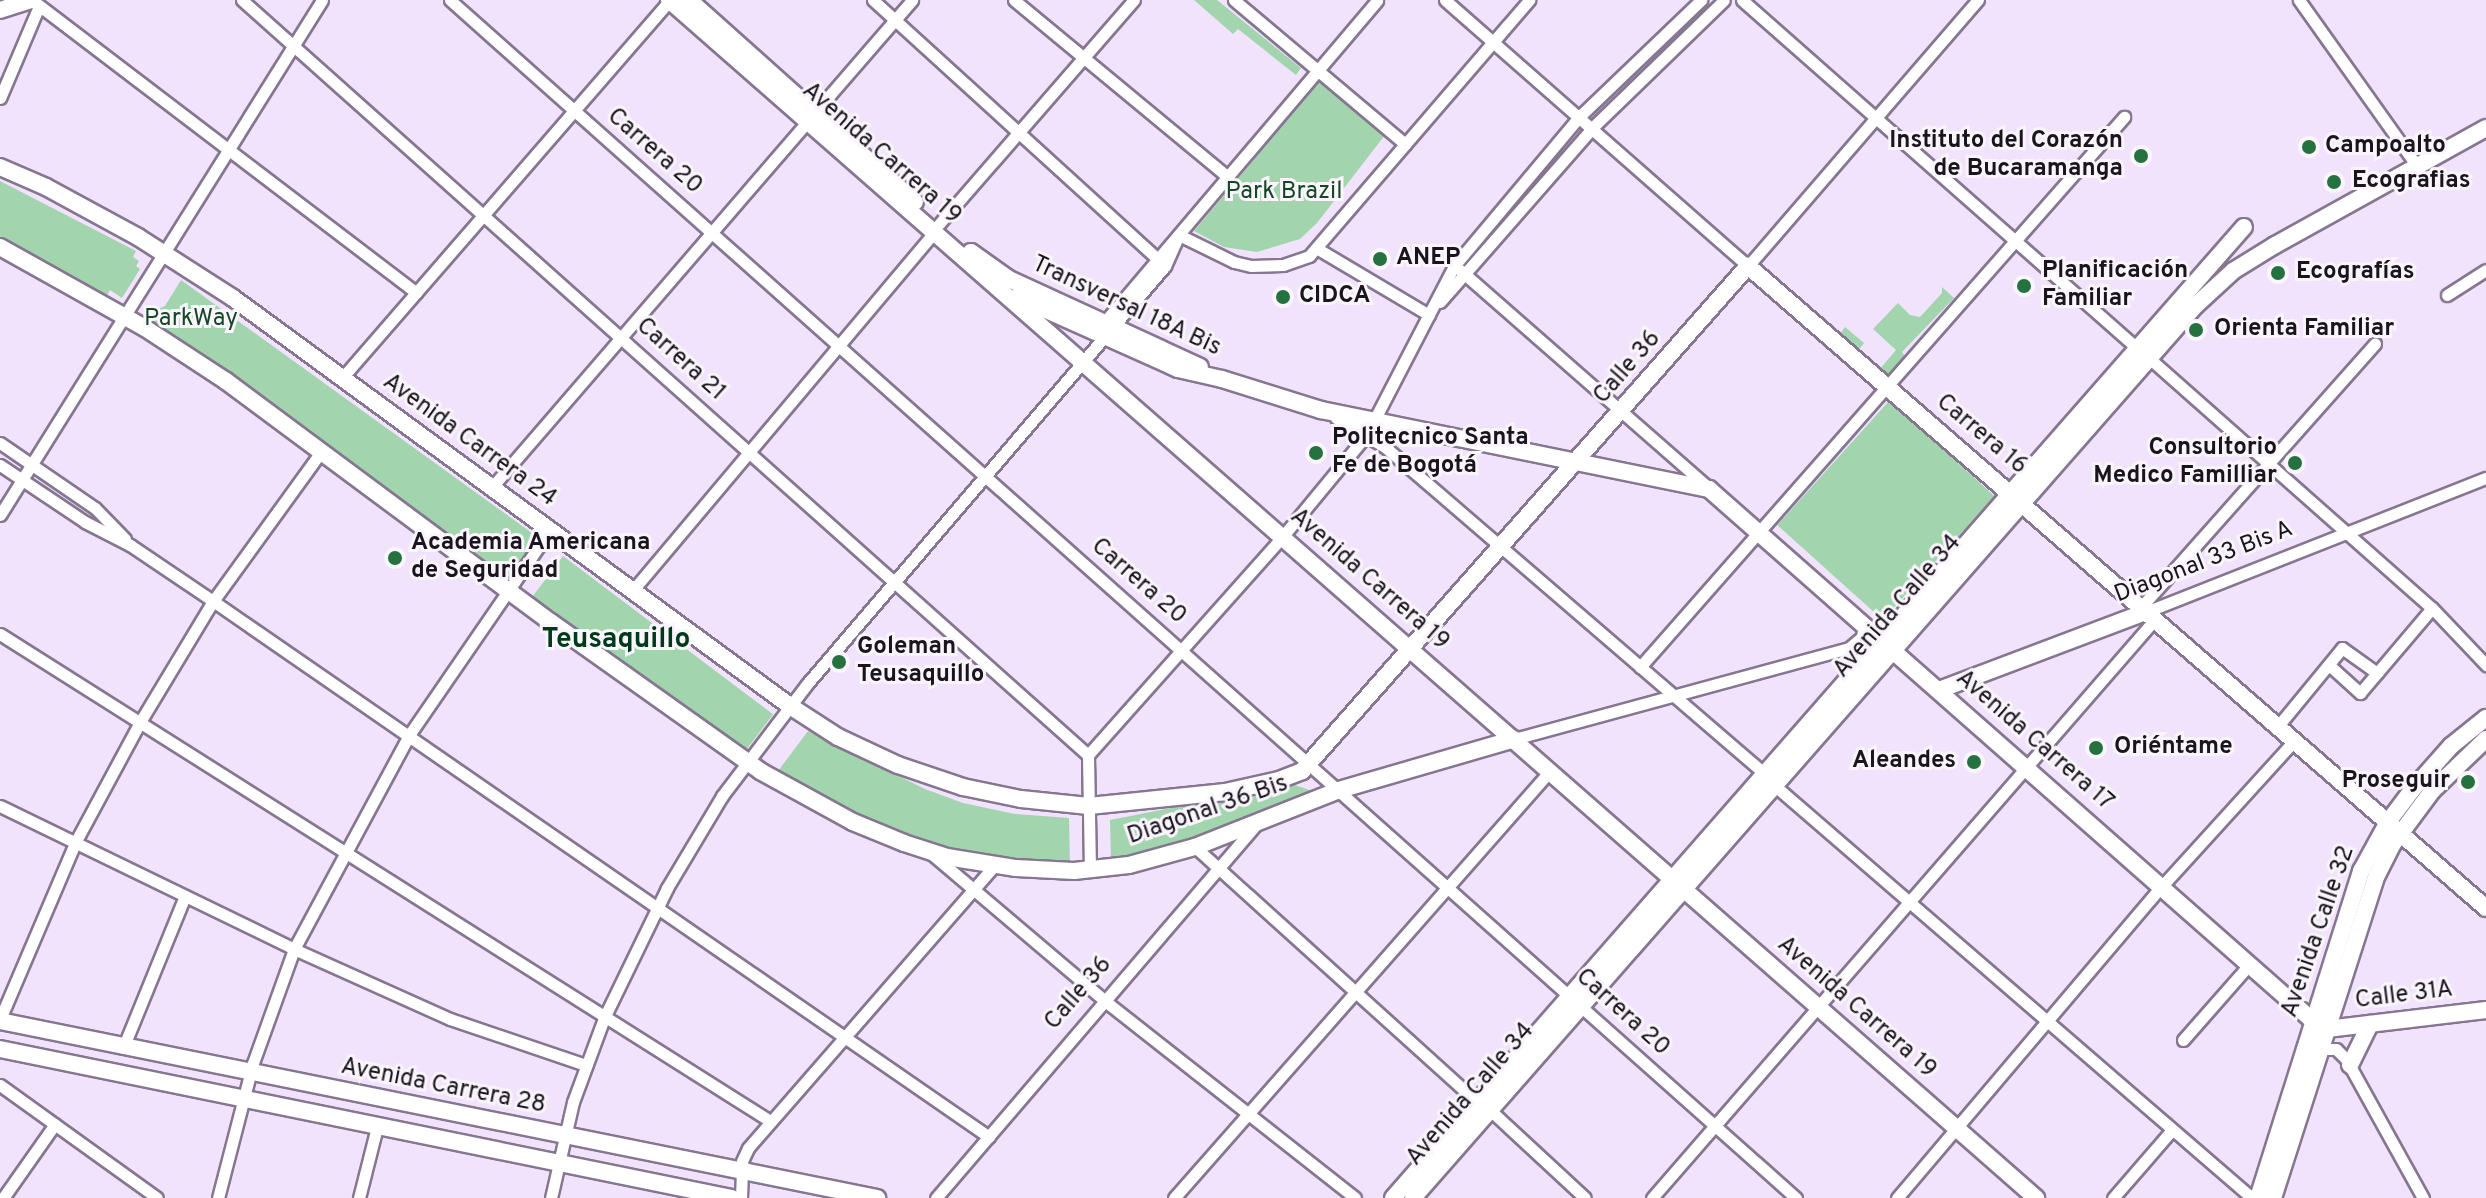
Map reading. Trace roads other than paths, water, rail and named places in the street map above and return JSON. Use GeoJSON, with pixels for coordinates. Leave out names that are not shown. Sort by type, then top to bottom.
{"type":"FeatureCollection","features":[{"type":"Feature","properties":{"kind":"main road","name":"Avenida Carrera 19"},"geometry":{"type":"LineString","coordinates":[[669,0],[812,116]]}},
{"type":"Feature","properties":{"kind":"main road","name":"Avenida Carrera 19"},"geometry":{"type":"LineString","coordinates":[[689,0],[812,116],[1002,283],[1082,361],[2036,1198]]}},
{"type":"Feature","properties":{"kind":"main road"},"geometry":{"type":"LineString","coordinates":[[0,10],[34,2]]}},
{"type":"Feature","properties":{"kind":"main road","name":"Avenida Calle 34"},"geometry":{"type":"LineString","coordinates":[[2144,353],[2233,271],[2486,128]]}},
{"type":"Feature","properties":{"kind":"main road","name":"Avenida Carrera 24"},"geometry":{"type":"LineString","coordinates":[[0,167],[46,187],[163,253],[342,378],[790,706],[838,737],[929,777],[989,794],[1089,806]]}},
{"type":"Feature","properties":{"kind":"main road","name":"Avenida Calle 34"},"geometry":{"type":"LineString","coordinates":[[1393,1198],[1484,1106],[1679,884],[2144,353],[2244,227]]}},
{"type":"Feature","properties":{"kind":"main road"},"geometry":{"type":"LineString","coordinates":[[0,247],[124,315],[234,387],[508,591],[782,785],[853,822],[928,851],[994,866],[1053,871],[1090,870]]}},
{"type":"Feature","properties":{"kind":"main road","name":"Carrera 16"},"geometry":{"type":"LineString","coordinates":[[1748,266],[2018,497],[2486,908]]}},
{"type":"Feature","properties":{"kind":"main road","name":"Calle 36"},"geometry":{"type":"LineString","coordinates":[[1310,763],[1748,266]]}},
{"type":"Feature","properties":{"kind":"main road","name":"Transversal 18A Bis"},"geometry":{"type":"LineString","coordinates":[[1002,283],[1222,379],[1371,428],[1709,489]]}},
{"type":"Feature","properties":{"kind":"main road","name":"Avenida Carrera 17"},"geometry":{"type":"LineString","coordinates":[[1709,489],[2320,1025]]}},
{"type":"Feature","properties":{"kind":"main road","name":"Diagonal 33 Bis A"},"geometry":{"type":"LineString","coordinates":[[1939,690],[2149,612]]}},
{"type":"Feature","properties":{"kind":"main road","name":"Avenida Calle 34"},"geometry":{"type":"LineString","coordinates":[[1770,780],[1867,661],[1888,645]]}},
{"type":"Feature","properties":{"kind":"main road","name":"Avenida Calle 32"},"geometry":{"type":"LineString","coordinates":[[2255,1198],[2320,1025],[2356,885],[2435,762],[2486,718]]}},
{"type":"Feature","properties":{"kind":"main road","name":"Diagonal 36 Bis"},"geometry":{"type":"LineString","coordinates":[[1090,870],[1129,865],[1195,847],[1339,790],[1514,739]]}},
{"type":"Feature","properties":{"kind":"main road","name":"Avenida Calle 32"},"geometry":{"type":"LineString","coordinates":[[2394,828],[2486,739]]}},
{"type":"Feature","properties":{"kind":"main road","name":"Diagonal 36 Bis"},"geometry":{"type":"LineString","coordinates":[[1089,806],[1225,792],[1293,776],[1310,763]]}},
{"type":"Feature","properties":{"kind":"main road","name":"Calle 31A"},"geometry":{"type":"LineString","coordinates":[[2320,1025],[2370,1024],[2486,1010]]}},
{"type":"Feature","properties":{"kind":"main road","name":"Avenida Carrera 28"},"geometry":{"type":"LineString","coordinates":[[0,1020],[123,1048],[877,1198]]}},
{"type":"Feature","properties":{"kind":"main road"},"geometry":{"type":"LineString","coordinates":[[2350,1065],[2370,1024]]}},
{"type":"Feature","properties":{"kind":"main road","name":"Avenida Calle 32"},"geometry":{"type":"LineString","coordinates":[[2273,1198],[2320,1049],[2320,1025]]}},
{"type":"Feature","properties":{"kind":"main road"},"geometry":{"type":"LineString","coordinates":[[0,1049],[732,1198]]}},
{"type":"Feature","properties":{"kind":"main road","name":"Avenida Calle 34"},"geometry":{"type":"LineString","coordinates":[[1413,1198],[1484,1106]]}},
{"type":"Feature","properties":{"kind":"street","name":"Carrera 21"},"geometry":{"type":"LineString","coordinates":[[242,0],[1088,755]]}},
{"type":"Feature","properties":{"kind":"street"},"geometry":{"type":"LineString","coordinates":[[0,515],[322,0]]}},
{"type":"Feature","properties":{"kind":"street","name":"Carrera 20"},"geometry":{"type":"LineString","coordinates":[[450,0],[1796,1198]]}},
{"type":"Feature","properties":{"kind":"street"},"geometry":{"type":"LineString","coordinates":[[342,378],[669,0]]}},
{"type":"Feature","properties":{"kind":"street"},"geometry":{"type":"LineString","coordinates":[[873,0],[1162,262]]}},
{"type":"Feature","properties":{"kind":"street"},"geometry":{"type":"LineString","coordinates":[[492,487],[912,0]]}},
{"type":"Feature","properties":{"kind":"street"},"geometry":{"type":"LineString","coordinates":[[1014,0],[1228,177]]}},
{"type":"Feature","properties":{"kind":"street"},"geometry":{"type":"LineString","coordinates":[[633,590],[936,228],[1134,0]]}},
{"type":"Feature","properties":{"kind":"street"},"geometry":{"type":"LineString","coordinates":[[1234,0],[1405,144]]}},
{"type":"Feature","properties":{"kind":"street"},"geometry":{"type":"LineString","coordinates":[[551,1198],[565,1135],[604,1018],[657,908],[714,808],[790,706],[1082,361],[1162,262],[1179,235],[1377,0]]}},
{"type":"Feature","properties":{"kind":"street","name":"Carrera 16"},"geometry":{"type":"LineString","coordinates":[[1445,0],[1748,266]]}},
{"type":"Feature","properties":{"kind":"street"},"geometry":{"type":"LineString","coordinates":[[1179,235],[1234,262],[1251,266],[1299,261],[1318,249],[1529,0]]}},
{"type":"Feature","properties":{"kind":"street"},"geometry":{"type":"LineString","coordinates":[[1090,870],[1088,755],[1283,536],[1371,428],[1454,266],[1580,116],[1701,0]]}},
{"type":"Feature","properties":{"kind":"street"},"geometry":{"type":"LineString","coordinates":[[1429,315],[1593,127],[1724,0]]}},
{"type":"Feature","properties":{"kind":"street"},"geometry":{"type":"LineString","coordinates":[[1742,0],[2432,608],[2486,665]]}},
{"type":"Feature","properties":{"kind":"street","name":"Calle 36"},"geometry":{"type":"LineString","coordinates":[[1748,266],[1978,0]]}},
{"type":"Feature","properties":{"kind":"street"},"geometry":{"type":"LineString","coordinates":[[2299,0],[2417,166]]}},
{"type":"Feature","properties":{"kind":"street"},"geometry":{"type":"LineString","coordinates":[[0,98],[34,2],[416,293]]}},
{"type":"Feature","properties":{"kind":"street"},"geometry":{"type":"LineString","coordinates":[[1650,48],[1662,61]]}},
{"type":"Feature","properties":{"kind":"street"},"geometry":{"type":"LineString","coordinates":[[1640,667],[2124,117]]}},
{"type":"Feature","properties":{"kind":"street"},"geometry":{"type":"LineString","coordinates":[[1515,192],[1527,201]]}},
{"type":"Feature","properties":{"kind":"street"},"geometry":{"type":"LineString","coordinates":[[1318,249],[1429,315]]}},
{"type":"Feature","properties":{"kind":"street"},"geometry":{"type":"LineString","coordinates":[[1454,266],[1709,489]]}},
{"type":"Feature","properties":{"kind":"street"},"geometry":{"type":"LineString","coordinates":[[2447,295],[2486,270]]}},
{"type":"Feature","properties":{"kind":"street"},"geometry":{"type":"LineString","coordinates":[[1652,1198],[2027,767],[2268,464],[2375,344]]}},
{"type":"Feature","properties":{"kind":"street"},"geometry":{"type":"LineString","coordinates":[[1371,428],[1502,547],[2172,1130],[2255,1198]]}},
{"type":"Feature","properties":{"kind":"street"},"geometry":{"type":"LineString","coordinates":[[0,443],[95,508],[130,545]]}},
{"type":"Feature","properties":{"kind":"street"},"geometry":{"type":"LineString","coordinates":[[0,1020],[76,841],[140,722],[213,601],[321,452]]}},
{"type":"Feature","properties":{"kind":"street"},"geometry":{"type":"LineString","coordinates":[[0,465],[85,522],[130,545],[213,601],[989,1137]]}},
{"type":"Feature","properties":{"kind":"street","name":"Diagonal 33 Bis A"},"geometry":{"type":"LineString","coordinates":[[2149,612],[2486,478]]}},
{"type":"Feature","properties":{"kind":"street"},"geometry":{"type":"LineString","coordinates":[[218,1198],[251,1073],[294,949],[342,853],[409,735],[550,530]]}},
{"type":"Feature","properties":{"kind":"street"},"geometry":{"type":"LineString","coordinates":[[2329,665],[2360,693],[2432,608]]}},
{"type":"Feature","properties":{"kind":"street"},"geometry":{"type":"LineString","coordinates":[[1514,739],[1849,648],[1862,637],[1864,624]]}},
{"type":"Feature","properties":{"kind":"street"},"geometry":{"type":"LineString","coordinates":[[0,634],[770,1121]]}},
{"type":"Feature","properties":{"kind":"street"},"geometry":{"type":"LineString","coordinates":[[1849,648],[1862,651],[1867,661]]}},
{"type":"Feature","properties":{"kind":"street"},"geometry":{"type":"LineString","coordinates":[[2278,726],[2344,648],[2377,673]]}},
{"type":"Feature","properties":{"kind":"street"},"geometry":{"type":"LineString","coordinates":[[1897,1198],[2162,886],[2295,740]]}},
{"type":"Feature","properties":{"kind":"street"},"geometry":{"type":"LineString","coordinates":[[1174,1198],[1550,771]]}},
{"type":"Feature","properties":{"kind":"street"},"geometry":{"type":"LineString","coordinates":[[0,806],[294,949],[450,1019],[586,1065]]}},
{"type":"Feature","properties":{"kind":"street","name":"Calle 36"},"geometry":{"type":"LineString","coordinates":[[936,1198],[1258,822]]}},
{"type":"Feature","properties":{"kind":"street"},"geometry":{"type":"LineString","coordinates":[[1195,847],[1585,1198]]}},
{"type":"Feature","properties":{"kind":"street"},"geometry":{"type":"LineString","coordinates":[[928,851],[1105,1001],[1355,1198]]}},
{"type":"Feature","properties":{"kind":"street"},"geometry":{"type":"LineString","coordinates":[[741,1198],[741,1172],[748,1148],[994,866]]}},
{"type":"Feature","properties":{"kind":"street"},"geometry":{"type":"LineString","coordinates":[[123,1048],[185,896]]}},
{"type":"Feature","properties":{"kind":"street"},"geometry":{"type":"LineString","coordinates":[[2183,1040],[2249,965]]}},
{"type":"Feature","properties":{"kind":"street"},"geometry":{"type":"LineString","coordinates":[[2320,1049],[2336,1049],[2350,1065],[2423,1198]]}},
{"type":"Feature","properties":{"kind":"street"},"geometry":{"type":"LineString","coordinates":[[0,1085],[157,1198]]}},
{"type":"Feature","properties":{"kind":"street"},"geometry":{"type":"LineString","coordinates":[[3,1198],[55,1124]]}},
{"type":"Feature","properties":{"kind":"street"},"geometry":{"type":"LineString","coordinates":[[359,1198],[377,1127]]}},
{"type":"Feature","properties":{"kind":"street"},"geometry":{"type":"LineString","coordinates":[[2113,1198],[2172,1130]]}},
{"type":"Feature","properties":{"kind":"place","name":"Campoalto"},"geometry":{"type":"Point","coordinates":[2309,147]}},
{"type":"Feature","properties":{"kind":"place","name":"Instituto del Corazón de Bucaramanga"},"geometry":{"type":"Point","coordinates":[2141,156]}},
{"type":"Feature","properties":{"kind":"place","name":"Ecografias"},"geometry":{"type":"Point","coordinates":[2334,182]}},
{"type":"Feature","properties":{"kind":"place","name":"ANEP"},"geometry":{"type":"Point","coordinates":[1380,259]}},
{"type":"Feature","properties":{"kind":"place","name":"Ecografías"},"geometry":{"type":"Point","coordinates":[2278,273]}},
{"type":"Feature","properties":{"kind":"place","name":"Planificación Familiar"},"geometry":{"type":"Point","coordinates":[2024,286]}},
{"type":"Feature","properties":{"kind":"place","name":"CIDCA"},"geometry":{"type":"Point","coordinates":[1283,297]}},
{"type":"Feature","properties":{"kind":"place","name":"Orienta Familiar"},"geometry":{"type":"Point","coordinates":[2196,330]}},
{"type":"Feature","properties":{"kind":"place","name":"Politecnico Santa Fe de Bogotá"},"geometry":{"type":"Point","coordinates":[1316,453]}},
{"type":"Feature","properties":{"kind":"place","name":"Consultorio Medico Familliar"},"geometry":{"type":"Point","coordinates":[2295,463]}},
{"type":"Feature","properties":{"kind":"place","name":"Academia Americana de Seguridad"},"geometry":{"type":"Point","coordinates":[395,558]}},
{"type":"Feature","properties":{"kind":"place","name":"Goleman Teusaquillo"},"geometry":{"type":"Point","coordinates":[839,662]}},
{"type":"Feature","properties":{"kind":"place","name":"Oriéntame"},"geometry":{"type":"Point","coordinates":[2096,748]}},
{"type":"Feature","properties":{"kind":"place","name":"Aleandes"},"geometry":{"type":"Point","coordinates":[1974,762]}},
{"type":"Feature","properties":{"kind":"place","name":"Proseguir"},"geometry":{"type":"Point","coordinates":[2468,782]}},
{"type":"Feature","properties":{"kind":"district","name":"Teusaquillo"},"geometry":{"type":"Point","coordinates":[616,640]}},
{"type":"Feature","properties":{"kind":"park label","name":"Park Brazil"},"geometry":{"type":"Point","coordinates":[1284,193]}},
{"type":"Feature","properties":{"kind":"park label","name":"ParkWay"},"geometry":{"type":"Point","coordinates":[191,320]}}]}
